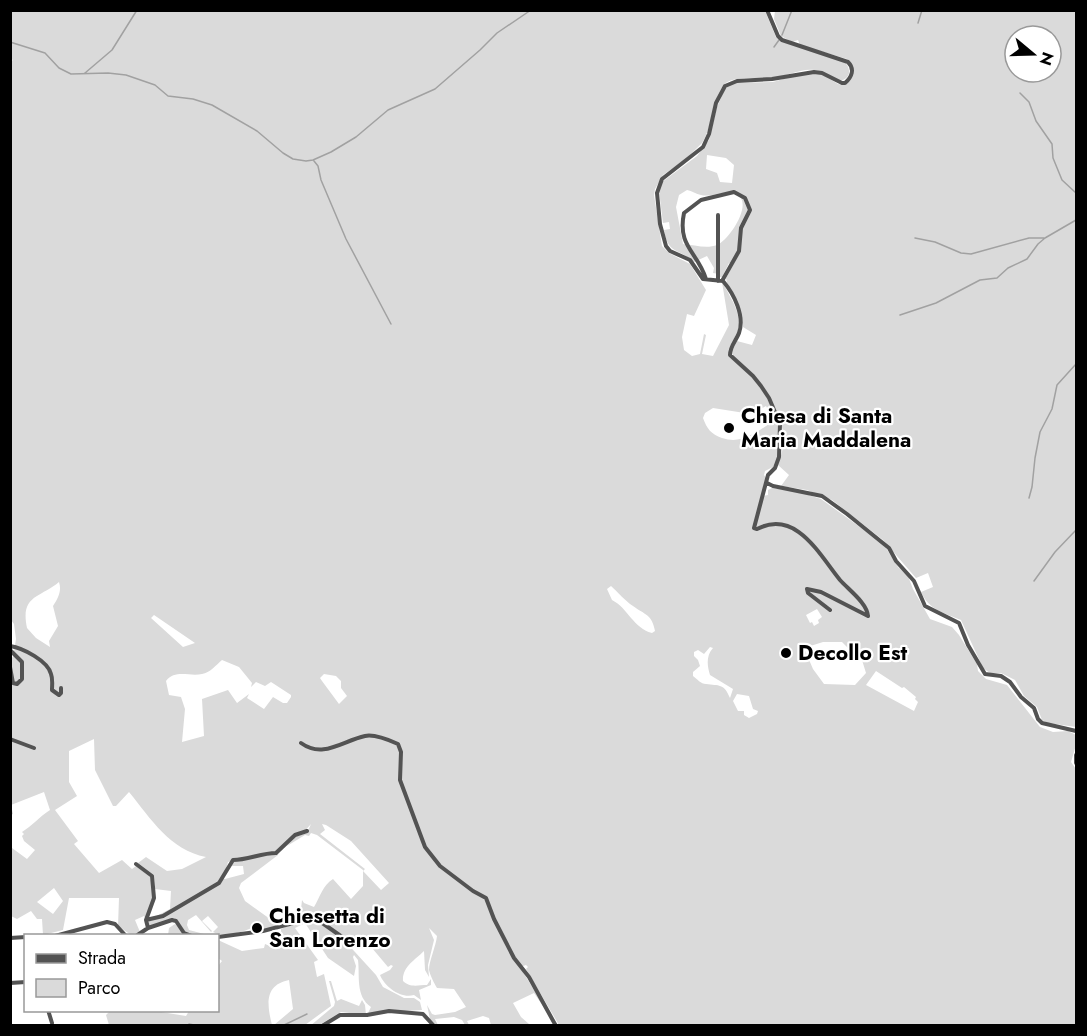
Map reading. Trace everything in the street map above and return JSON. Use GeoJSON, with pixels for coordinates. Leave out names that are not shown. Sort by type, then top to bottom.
{"type":"FeatureCollection","features":[{"type":"Feature","properties":{"kind":"street"},"geometry":{"type":"LineString","coordinates":[[767,10],[782,40],[844,60],[850,64],[852,74],[845,83],[814,72],[772,80],[737,81],[725,86],[716,103],[709,134],[703,147],[662,179],[657,193],[666,246],[669,250],[690,261],[700,276],[726,284],[734,298],[741,324],[730,356],[756,381],[769,398],[780,424],[779,458],[775,468],[768,476],[754,528],[780,523],[802,534],[869,614],[866,616],[841,601],[807,588],[808,593],[831,610]]}},
{"type":"Feature","properties":{"kind":"street"},"geometry":{"type":"LineString","coordinates":[[706,279],[684,238],[684,213],[701,200],[734,192],[746,198],[750,210],[741,228],[739,251],[720,281]]}},
{"type":"Feature","properties":{"kind":"street"},"geometry":{"type":"LineString","coordinates":[[718,215],[720,281]]}},
{"type":"Feature","properties":{"kind":"street"},"geometry":{"type":"LineString","coordinates":[[767,482],[774,486],[822,496],[876,536],[889,548],[896,561],[914,580],[925,606],[959,623],[968,645],[985,674],[1000,676],[1010,682],[1021,698],[1034,708],[1042,723],[1077,730]]}},
{"type":"Feature","properties":{"kind":"street"},"geometry":{"type":"LineString","coordinates":[[10,648],[22,662],[22,679],[17,684],[13,683],[10,667]]}},
{"type":"Feature","properties":{"kind":"street"},"geometry":{"type":"LineString","coordinates":[[10,648],[26,651],[46,665],[51,675],[52,690],[59,695],[61,688]]}},
{"type":"Feature","properties":{"kind":"street"},"geometry":{"type":"LineString","coordinates":[[301,744],[311,750],[326,750],[370,736],[398,744],[401,751],[400,780],[424,847],[440,866],[486,898],[514,958],[529,977],[556,1026]]}},
{"type":"Feature","properties":{"kind":"street"},"geometry":{"type":"LineString","coordinates":[[10,739],[34,748]]}},
{"type":"Feature","properties":{"kind":"street"},"geometry":{"type":"LineString","coordinates":[[1077,755],[1077,763]]}},
{"type":"Feature","properties":{"kind":"street"},"geometry":{"type":"LineString","coordinates":[[147,921],[163,916],[219,883],[233,860],[276,853],[295,835],[307,831]]}},
{"type":"Feature","properties":{"kind":"street"},"geometry":{"type":"LineString","coordinates":[[136,864],[152,876],[153,904],[147,921],[148,928]]}},
{"type":"Feature","properties":{"kind":"street"},"geometry":{"type":"LineString","coordinates":[[139,934],[148,928],[172,920],[176,921],[187,934]]}},
{"type":"Feature","properties":{"kind":"street"},"geometry":{"type":"LineString","coordinates":[[219,937],[258,932],[301,921],[318,920],[345,939]]}},
{"type":"Feature","properties":{"kind":"street"},"geometry":{"type":"LineString","coordinates":[[62,934],[107,922],[115,924],[124,934]]}},
{"type":"Feature","properties":{"kind":"street"},"geometry":{"type":"LineString","coordinates":[[322,1026],[340,1014],[367,1015],[389,1011],[423,1014],[435,1026]]}},
{"type":"Feature","properties":{"kind":"street"},"geometry":{"type":"LineString","coordinates":[[48,1012],[52,1023]]}},
{"type":"Feature","properties":{"kind":"green space"},"geometry":{"type":"Polygon","coordinates":[[[11,11],[765,11],[776,37],[781,41],[845,62],[849,68],[849,74],[839,81],[821,72],[809,70],[772,78],[738,79],[727,83],[716,100],[702,143],[686,159],[663,175],[655,189],[662,246],[669,253],[690,264],[706,290],[694,316],[687,314],[682,337],[684,350],[692,356],[700,354],[704,334],[706,335],[702,354],[713,356],[729,325],[722,282],[739,320],[737,333],[728,355],[752,377],[765,394],[779,425],[778,457],[773,467],[765,471],[763,496],[768,495],[768,490],[772,488],[799,492],[821,499],[878,540],[898,567],[908,576],[930,619],[952,627],[977,664],[978,671],[986,679],[1007,685],[1040,727],[1053,732],[1068,731],[1076,735],[1076,745],[1071,762],[1076,769],[1076,1025],[559,1025],[526,969],[528,967],[526,965],[520,967],[549,1015],[534,993],[513,1003],[528,1025],[491,1025],[489,1018],[483,1016],[467,1021],[469,1025],[465,1025],[462,1020],[454,1017],[435,1019],[438,1025],[435,1025],[430,1019],[427,1005],[435,1015],[455,1012],[466,1007],[454,989],[437,988],[432,979],[429,966],[437,936],[429,928],[434,940],[428,965],[429,977],[425,970],[424,951],[410,964],[403,976],[403,981],[411,985],[427,985],[431,979],[431,985],[419,990],[421,1000],[414,995],[399,994],[386,984],[380,975],[393,966],[388,967],[361,935],[354,946],[320,919],[298,920],[283,925],[286,918],[301,909],[302,900],[314,907],[324,888],[333,879],[351,899],[363,886],[363,871],[363,870],[317,835],[311,833],[309,836],[305,835],[287,846],[295,837],[307,833],[311,824],[304,832],[294,834],[279,850],[278,855],[241,883],[239,888],[245,901],[277,924],[274,928],[260,930],[259,925],[237,933],[219,934],[213,932],[218,927],[208,916],[202,921],[211,932],[196,915],[188,920],[189,930],[204,934],[168,934],[169,928],[175,924],[180,926],[174,918],[149,926],[147,921],[170,909],[171,891],[155,889],[154,875],[138,863],[146,857],[167,871],[182,869],[206,857],[182,848],[162,832],[129,792],[116,806],[113,806],[95,770],[94,739],[69,751],[69,782],[77,796],[55,810],[78,841],[74,844],[99,873],[122,860],[132,869],[136,866],[150,877],[152,899],[146,920],[144,916],[135,920],[140,932],[134,934],[130,934],[118,926],[119,898],[69,898],[63,930],[47,934],[43,934],[42,919],[37,919],[31,911],[17,919],[11,916],[11,844],[12,848],[27,859],[35,850],[24,841],[22,832],[50,810],[44,792],[11,805],[13,814],[11,815],[10,659],[13,657],[16,639],[14,624],[11,620],[10,62],[13,60],[11,59],[11,11]],[[766,406],[751,414],[713,408],[705,413],[703,418],[715,435],[737,440],[750,436],[774,421],[766,406]],[[59,582],[33,599],[26,609],[27,628],[36,638],[50,647],[49,641],[58,626],[53,606],[60,591],[59,582]],[[611,586],[607,589],[612,600],[640,627],[652,633],[655,631],[650,618],[627,602],[611,586]],[[817,609],[806,615],[810,623],[812,622],[814,626],[822,617],[817,609]],[[154,615],[151,618],[183,647],[195,643],[154,615]],[[823,642],[804,648],[813,669],[824,684],[855,685],[866,673],[862,660],[850,646],[848,648],[842,642],[823,642]],[[710,647],[704,654],[698,650],[694,652],[694,656],[700,666],[693,672],[693,676],[702,683],[718,685],[728,693],[730,698],[733,689],[710,675],[708,661],[713,648],[710,647]],[[222,660],[205,673],[178,674],[166,681],[169,695],[181,697],[185,709],[182,742],[204,736],[202,699],[228,690],[237,703],[249,694],[247,698],[264,709],[273,697],[287,703],[291,697],[271,682],[265,686],[256,682],[251,687],[252,683],[239,667],[222,660]],[[876,671],[866,685],[914,711],[918,702],[916,697],[904,687],[902,688],[876,671]],[[324,674],[320,678],[339,704],[347,696],[341,688],[341,681],[336,676],[324,674]],[[737,694],[733,701],[738,711],[744,711],[744,715],[749,718],[758,711],[753,709],[749,696],[737,694]],[[322,824],[325,830],[320,834],[365,869],[363,871],[381,890],[389,883],[351,841],[322,824]],[[231,861],[228,862],[221,878],[244,874],[243,866],[229,866],[231,861]],[[54,888],[37,902],[53,914],[63,901],[54,888]]]}},
{"type":"Feature","properties":{"kind":"green space"},"geometry":{"type":"Polygon","coordinates":[[[775,11],[1076,11],[1076,727],[1042,720],[1037,707],[1024,696],[1015,680],[1001,673],[990,673],[983,668],[961,620],[938,610],[924,598],[921,592],[933,587],[928,573],[916,578],[883,540],[832,500],[807,490],[781,486],[789,475],[778,465],[783,448],[780,419],[765,393],[733,357],[732,351],[737,341],[752,345],[756,335],[743,327],[740,308],[727,283],[726,278],[733,265],[729,263],[722,277],[719,277],[719,274],[713,273],[714,268],[707,256],[694,262],[668,244],[664,230],[670,229],[669,222],[663,223],[659,191],[662,182],[697,156],[709,140],[717,107],[726,87],[733,83],[773,82],[797,75],[816,73],[843,85],[854,72],[853,66],[847,59],[800,45],[798,40],[792,42],[781,36],[774,19],[775,11]],[[707,155],[706,169],[717,173],[720,182],[732,183],[734,165],[726,158],[707,155]],[[687,190],[679,195],[676,207],[683,244],[705,247],[722,242],[741,214],[742,200],[734,193],[705,196],[687,190]]]}},
{"type":"Feature","properties":{"kind":"green space"},"geometry":{"type":"Polygon","coordinates":[[[318,922],[344,940],[376,975],[383,987],[404,998],[414,998],[420,1002],[422,1010],[368,1013],[371,1007],[360,991],[358,960],[354,955],[356,966],[354,976],[328,958],[305,923],[318,922]]]}},
{"type":"Feature","properties":{"kind":"green space"},"geometry":{"type":"Polygon","coordinates":[[[305,923],[295,928],[318,960],[314,962],[317,977],[324,974],[331,1006],[305,1025],[274,1025],[293,1009],[289,980],[275,986],[271,991],[269,1010],[272,1025],[109,1025],[106,1015],[109,1012],[161,1012],[186,1016],[188,1012],[219,1012],[219,965],[222,961],[219,959],[219,940],[242,951],[264,948],[265,944],[277,949],[280,946],[278,938],[281,935],[281,929],[293,924],[305,923]]]}},
{"type":"Feature","properties":{"kind":"green space"},"geometry":{"type":"Polygon","coordinates":[[[329,981],[331,981],[337,1001],[341,999],[359,1006],[362,1000],[366,1015],[341,1012],[319,1025],[310,1026],[334,1006],[329,981]]]}},
{"type":"Feature","properties":{"kind":"waterway"},"geometry":{"type":"LineString","coordinates":[[85,73],[112,50],[137,10]]}},
{"type":"Feature","properties":{"kind":"waterway"},"geometry":{"type":"LineString","coordinates":[[10,42],[45,53],[59,68],[71,74],[126,75],[155,85],[168,96],[193,99],[212,105],[257,131],[293,159],[306,161],[331,152],[356,137],[388,110],[435,89],[497,33],[531,10]]}},
{"type":"Feature","properties":{"kind":"waterway"},"geometry":{"type":"LineString","coordinates":[[782,35],[792,10]]}},
{"type":"Feature","properties":{"kind":"waterway"},"geometry":{"type":"LineString","coordinates":[[918,23],[922,10]]}},
{"type":"Feature","properties":{"kind":"waterway"},"geometry":{"type":"LineString","coordinates":[[774,47],[779,40]]}},
{"type":"Feature","properties":{"kind":"waterway"},"geometry":{"type":"LineString","coordinates":[[1020,93],[1029,102],[1036,121],[1052,144],[1053,158],[1062,180],[1076,193]]}},
{"type":"Feature","properties":{"kind":"waterway"},"geometry":{"type":"LineString","coordinates":[[314,161],[318,166],[321,180],[346,239],[391,324]]}},
{"type":"Feature","properties":{"kind":"waterway"},"geometry":{"type":"LineString","coordinates":[[900,315],[936,303],[980,280],[997,278],[1008,268],[1027,259],[1045,238],[1076,220]]}},
{"type":"Feature","properties":{"kind":"waterway"},"geometry":{"type":"LineString","coordinates":[[915,238],[971,254],[1029,238],[1044,238]]}},
{"type":"Feature","properties":{"kind":"waterway"},"geometry":{"type":"LineString","coordinates":[[1029,498],[1040,432],[1052,409],[1057,385],[1076,364]]}},
{"type":"Feature","properties":{"kind":"waterway"},"geometry":{"type":"LineString","coordinates":[[1034,581],[1055,552],[1076,530]]}},
{"type":"Feature","properties":{"kind":"waterway"},"geometry":{"type":"LineString","coordinates":[[282,1026],[307,1014]]}},
{"type":"Feature","properties":{"kind":"waterway"},"geometry":{"type":"LineString","coordinates":[[186,1026],[189,1024],[199,1026]]}},
{"type":"Feature","properties":{"kind":"place","name":"Chiesa di Santa Maria Maddalena"},"geometry":{"type":"Point","coordinates":[729,428]}},
{"type":"Feature","properties":{"kind":"place","name":"Decollo Est"},"geometry":{"type":"Point","coordinates":[786,653]}},
{"type":"Feature","properties":{"kind":"place","name":"Chiesetta di San Lorenzo"},"geometry":{"type":"Point","coordinates":[257,928]}}]}
